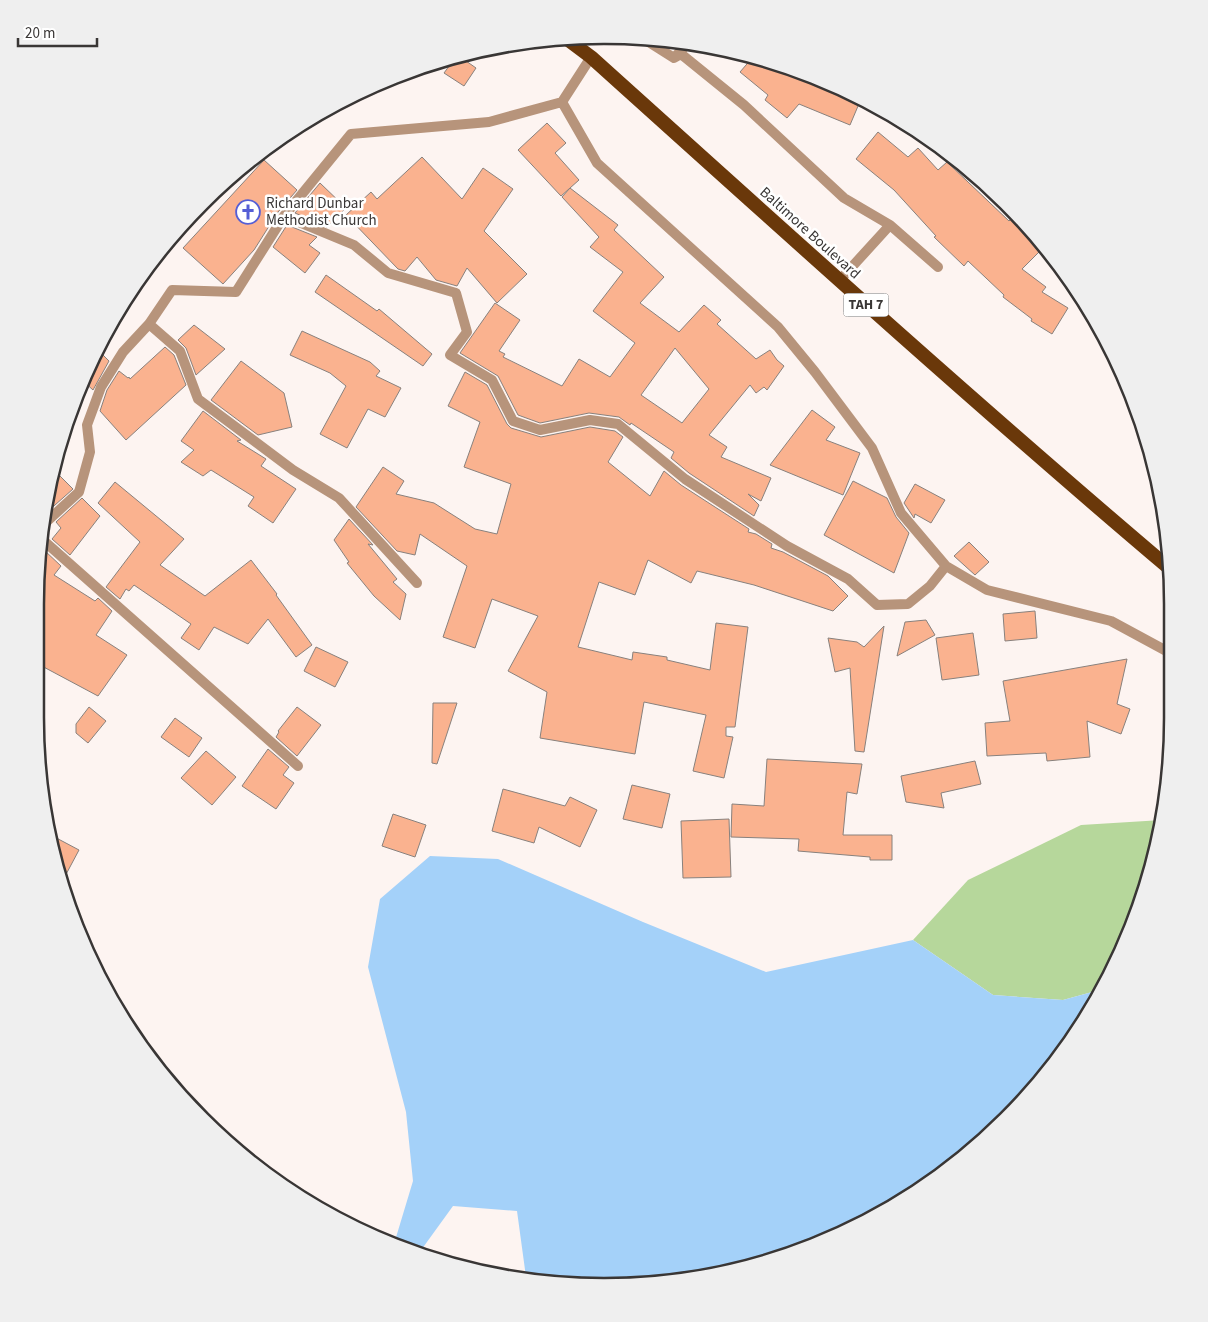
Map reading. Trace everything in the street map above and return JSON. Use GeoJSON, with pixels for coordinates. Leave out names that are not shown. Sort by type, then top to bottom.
{"type":"FeatureCollection","features":[{"type":"Feature","properties":{"kind":"highway","name":"Baltimore Boulevard"},"geometry":{"type":"LineString","coordinates":[[575,45],[591,57],[839,281],[1162,562]]}},
{"type":"Feature","properties":{"kind":"street"},"geometry":{"type":"LineString","coordinates":[[656,47],[674,58]]}},
{"type":"Feature","properties":{"kind":"street"},"geometry":{"type":"LineString","coordinates":[[674,58],[682,50]]}},
{"type":"Feature","properties":{"kind":"street"},"geometry":{"type":"LineString","coordinates":[[674,58],[681,54],[744,105],[844,198],[890,225],[938,267]]}},
{"type":"Feature","properties":{"kind":"street"},"geometry":{"type":"LineString","coordinates":[[51,517],[79,492],[90,452],[87,424],[101,387],[123,352],[149,324],[172,290],[236,292],[284,216],[351,134],[489,122],[562,102],[591,57]]}},
{"type":"Feature","properties":{"kind":"street"},"geometry":{"type":"LineString","coordinates":[[562,102],[597,163],[778,327],[815,372],[872,448],[901,513],[946,566],[986,590],[1111,621],[1164,650]]}},
{"type":"Feature","properties":{"kind":"street"},"geometry":{"type":"LineString","coordinates":[[284,216],[354,245],[388,273],[456,293],[467,332],[450,355],[492,380],[513,421],[540,430],[590,420],[618,424],[685,479],[787,546],[848,579],[877,606],[908,604],[930,586],[946,566]]}},
{"type":"Feature","properties":{"kind":"street"},"geometry":{"type":"LineString","coordinates":[[839,281],[890,225]]}},
{"type":"Feature","properties":{"kind":"street"},"geometry":{"type":"LineString","coordinates":[[149,324],[180,351],[198,399],[293,470],[339,498],[417,583]]}},
{"type":"Feature","properties":{"kind":"street"},"geometry":{"type":"LineString","coordinates":[[47,545],[298,766]]}},
{"type":"Feature","properties":{"kind":"green space"},"geometry":{"type":"Polygon","coordinates":[[[1154,820],[1135,898],[1122,932],[1092,992],[1063,1000],[993,995],[913,940],[968,880],[1081,825],[1154,820]]]}},
{"type":"Feature","properties":{"kind":"water"},"geometry":{"type":"Polygon","coordinates":[[[430,856],[498,859],[643,922],[766,972],[913,940],[993,995],[1063,1000],[1092,992],[1070,1029],[1048,1059],[1000,1114],[973,1139],[915,1184],[852,1220],[784,1249],[749,1259],[677,1273],[641,1277],[604,1278],[567,1277],[531,1273],[525,1272],[517,1211],[453,1206],[422,1248],[396,1238],[413,1181],[406,1112],[368,967],[380,899],[430,856]]]}},
{"type":"Feature","properties":{"kind":"building"},"geometry":{"type":"Polygon","coordinates":[[[467,61],[476,68],[464,86],[444,73],[449,66],[467,61]]]}},
{"type":"Feature","properties":{"kind":"building"},"geometry":{"type":"Polygon","coordinates":[[[749,63],[784,73],[818,86],[858,105],[850,125],[799,104],[787,118],[765,100],[768,95],[740,72],[749,63]]]}},
{"type":"Feature","properties":{"kind":"building"},"geometry":{"type":"Polygon","coordinates":[[[547,123],[566,143],[555,153],[579,180],[561,196],[518,150],[547,123]]]}},
{"type":"Feature","properties":{"kind":"building"},"geometry":{"type":"Polygon","coordinates":[[[878,132],[908,157],[918,148],[938,170],[947,162],[1009,221],[1011,219],[1039,252],[1022,269],[1046,287],[1042,292],[1068,308],[1052,334],[1031,321],[1032,319],[1003,297],[1004,295],[968,261],[964,266],[934,237],[936,236],[894,190],[856,159],[878,132]]]}},
{"type":"Feature","properties":{"kind":"building"},"geometry":{"type":"Polygon","coordinates":[[[422,157],[462,199],[483,168],[513,189],[484,231],[527,274],[497,303],[467,268],[457,286],[436,280],[417,257],[405,271],[398,269],[346,215],[371,192],[377,199],[422,157]]]}},
{"type":"Feature","properties":{"kind":"building","name":"Richard Dunbar Methodist Church"},"geometry":{"type":"Polygon","coordinates":[[[264,160],[297,190],[278,212],[254,250],[223,284],[183,248],[264,160]]]}},
{"type":"Feature","properties":{"kind":"building"},"geometry":{"type":"Polygon","coordinates":[[[320,183],[346,208],[327,227],[295,213],[320,183]]]}},
{"type":"Feature","properties":{"kind":"building"},"geometry":{"type":"Polygon","coordinates":[[[570,188],[618,225],[614,230],[664,277],[640,303],[679,332],[704,305],[721,320],[717,324],[756,359],[770,350],[784,366],[767,390],[764,387],[756,393],[750,385],[709,435],[727,447],[721,457],[771,478],[761,501],[748,494],[759,505],[754,516],[689,473],[671,458],[674,452],[619,417],[589,413],[540,423],[518,415],[498,376],[460,353],[495,303],[520,320],[499,351],[505,354],[503,357],[562,386],[579,359],[610,377],[635,343],[593,311],[623,272],[590,247],[599,237],[562,197],[570,188]],[[675,348],[641,395],[682,423],[709,389],[675,348]]]}},
{"type":"Feature","properties":{"kind":"building"},"geometry":{"type":"Polygon","coordinates":[[[287,225],[317,237],[309,245],[320,253],[305,273],[273,247],[287,225]]]}},
{"type":"Feature","properties":{"kind":"building"},"geometry":{"type":"Polygon","coordinates":[[[326,275],[377,311],[379,309],[432,354],[423,366],[315,292],[326,275]]]}},
{"type":"Feature","properties":{"kind":"building"},"geometry":{"type":"Polygon","coordinates":[[[194,325],[225,349],[196,375],[186,348],[178,340],[194,325]]]}},
{"type":"Feature","properties":{"kind":"building"},"geometry":{"type":"Polygon","coordinates":[[[302,331],[370,362],[380,371],[376,376],[401,388],[385,417],[368,409],[347,448],[320,434],[346,386],[330,373],[290,355],[302,331]]]}},
{"type":"Feature","properties":{"kind":"building"},"geometry":{"type":"Polygon","coordinates":[[[165,347],[174,355],[186,385],[126,440],[100,411],[107,390],[119,371],[130,379],[165,347]]]}},
{"type":"Feature","properties":{"kind":"building"},"geometry":{"type":"Polygon","coordinates":[[[103,355],[109,361],[93,390],[88,386],[103,355]]]}},
{"type":"Feature","properties":{"kind":"building"},"geometry":{"type":"Polygon","coordinates":[[[241,361],[284,393],[292,427],[258,435],[211,400],[241,361]]]}},
{"type":"Feature","properties":{"kind":"building"},"geometry":{"type":"Polygon","coordinates":[[[465,372],[487,385],[507,424],[511,428],[541,437],[590,427],[615,431],[623,437],[608,462],[650,496],[664,471],[681,485],[749,529],[748,532],[756,534],[772,544],[771,548],[783,552],[828,576],[848,596],[833,611],[754,585],[697,571],[691,583],[648,560],[635,595],[599,582],[578,647],[632,660],[633,652],[667,657],[667,660],[710,670],[716,623],[748,627],[735,727],[726,727],[726,736],[733,737],[724,778],[693,771],[706,715],[644,702],[635,754],[540,738],[547,692],[508,671],[538,616],[492,599],[475,648],[443,637],[467,566],[420,534],[415,555],[397,551],[356,507],[383,467],[404,481],[396,494],[434,503],[475,529],[497,534],[511,484],[464,467],[480,422],[448,406],[465,372]]]}},
{"type":"Feature","properties":{"kind":"building"},"geometry":{"type":"Polygon","coordinates":[[[812,410],[835,427],[826,440],[860,453],[843,495],[770,465],[812,410]]]}},
{"type":"Feature","properties":{"kind":"building"},"geometry":{"type":"Polygon","coordinates":[[[203,411],[241,440],[237,441],[266,459],[261,466],[296,489],[273,523],[248,506],[254,497],[211,470],[203,476],[181,462],[194,450],[181,441],[203,411]]]}},
{"type":"Feature","properties":{"kind":"building"},"geometry":{"type":"Polygon","coordinates":[[[59,475],[73,489],[53,507],[59,475]]]}},
{"type":"Feature","properties":{"kind":"building"},"geometry":{"type":"Polygon","coordinates":[[[853,481],[887,498],[896,517],[909,533],[894,573],[824,535],[853,481]]]}},
{"type":"Feature","properties":{"kind":"building"},"geometry":{"type":"Polygon","coordinates":[[[115,482],[184,539],[160,565],[205,596],[251,560],[312,645],[296,657],[268,619],[248,644],[214,627],[199,650],[181,638],[191,624],[134,585],[129,591],[126,589],[120,599],[106,587],[140,542],[98,503],[115,482]]]}},
{"type":"Feature","properties":{"kind":"building"},"geometry":{"type":"Polygon","coordinates":[[[915,484],[945,500],[931,523],[915,514],[914,518],[904,503],[915,484]]]}},
{"type":"Feature","properties":{"kind":"building"},"geometry":{"type":"Polygon","coordinates":[[[82,498],[100,516],[70,555],[52,539],[61,528],[56,522],[82,498]]]}},
{"type":"Feature","properties":{"kind":"building"},"geometry":{"type":"Polygon","coordinates":[[[349,519],[373,545],[368,544],[397,579],[393,582],[406,594],[400,620],[374,596],[347,563],[349,562],[334,540],[349,519]]]}},
{"type":"Feature","properties":{"kind":"building"},"geometry":{"type":"Polygon","coordinates":[[[969,542],[989,562],[975,575],[954,556],[969,542]]]}},
{"type":"Feature","properties":{"kind":"building"},"geometry":{"type":"Polygon","coordinates":[[[47,552],[61,566],[54,575],[95,601],[98,598],[112,611],[96,635],[127,655],[98,696],[44,667],[47,552]]]}},
{"type":"Feature","properties":{"kind":"building"},"geometry":{"type":"Polygon","coordinates":[[[1035,611],[1037,638],[1005,641],[1003,614],[1035,611]]]}},
{"type":"Feature","properties":{"kind":"building"},"geometry":{"type":"Polygon","coordinates":[[[926,620],[935,635],[897,656],[905,622],[926,620]]]}},
{"type":"Feature","properties":{"kind":"building"},"geometry":{"type":"Polygon","coordinates":[[[884,626],[864,752],[855,751],[850,668],[835,672],[828,638],[857,642],[864,647],[884,626]]]}},
{"type":"Feature","properties":{"kind":"building"},"geometry":{"type":"Polygon","coordinates":[[[973,633],[979,675],[942,680],[936,638],[973,633]]]}},
{"type":"Feature","properties":{"kind":"building"},"geometry":{"type":"Polygon","coordinates":[[[316,647],[348,662],[335,687],[304,671],[316,647]]]}},
{"type":"Feature","properties":{"kind":"building"},"geometry":{"type":"Polygon","coordinates":[[[1127,659],[1117,704],[1130,709],[1121,734],[1087,721],[1090,757],[1047,761],[1046,753],[987,756],[985,723],[1010,721],[1003,681],[1127,659]]]}},
{"type":"Feature","properties":{"kind":"building"},"geometry":{"type":"Polygon","coordinates":[[[433,703],[457,703],[437,764],[432,763],[433,703]]]}},
{"type":"Feature","properties":{"kind":"building"},"geometry":{"type":"Polygon","coordinates":[[[89,707],[106,721],[88,743],[76,733],[76,724],[89,707]]]}},
{"type":"Feature","properties":{"kind":"building"},"geometry":{"type":"Polygon","coordinates":[[[297,707],[321,725],[297,756],[276,737],[278,731],[297,707]]]}},
{"type":"Feature","properties":{"kind":"building"},"geometry":{"type":"Polygon","coordinates":[[[175,718],[202,738],[189,757],[161,737],[175,718]]]}},
{"type":"Feature","properties":{"kind":"building"},"geometry":{"type":"Polygon","coordinates":[[[268,749],[289,767],[283,775],[294,783],[276,809],[242,786],[268,749]]]}},
{"type":"Feature","properties":{"kind":"building"},"geometry":{"type":"Polygon","coordinates":[[[206,751],[236,777],[212,805],[181,778],[206,751]]]}},
{"type":"Feature","properties":{"kind":"building"},"geometry":{"type":"Polygon","coordinates":[[[767,759],[862,764],[857,794],[847,792],[843,835],[892,835],[892,860],[870,860],[870,857],[798,851],[799,839],[731,837],[732,804],[764,806],[767,759]]]}},
{"type":"Feature","properties":{"kind":"building"},"geometry":{"type":"Polygon","coordinates":[[[975,761],[981,784],[941,793],[944,808],[906,802],[901,776],[975,761]]]}},
{"type":"Feature","properties":{"kind":"building"},"geometry":{"type":"Polygon","coordinates":[[[632,785],[670,794],[662,828],[623,819],[632,785]]]}},
{"type":"Feature","properties":{"kind":"building"},"geometry":{"type":"Polygon","coordinates":[[[503,789],[565,806],[570,797],[597,810],[580,847],[539,827],[534,843],[492,831],[503,789]]]}},
{"type":"Feature","properties":{"kind":"building"},"geometry":{"type":"Polygon","coordinates":[[[393,814],[426,825],[415,857],[382,846],[393,814]]]}},
{"type":"Feature","properties":{"kind":"building"},"geometry":{"type":"Polygon","coordinates":[[[729,819],[731,877],[683,878],[681,821],[729,819]]]}},
{"type":"Feature","properties":{"kind":"building"},"geometry":{"type":"Polygon","coordinates":[[[58,839],[79,850],[66,874],[58,839]]]}},
{"type":"Feature","properties":{"kind":"place","name":"Richard Dunbar Methodist Church"},"geometry":{"type":"Point","coordinates":[248,212]}}]}
